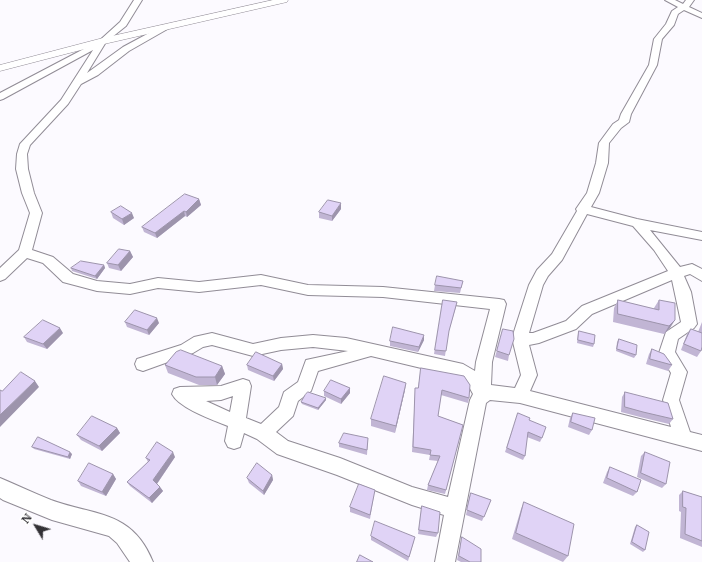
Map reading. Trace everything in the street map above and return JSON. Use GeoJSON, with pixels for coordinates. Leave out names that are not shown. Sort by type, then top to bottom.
{"type":"FeatureCollection","features":[{"type":"Feature","properties":{"kind":"street"},"geometry":{"type":"LineString","coordinates":[[0,97],[103,41],[123,24],[138,0]]}},
{"type":"Feature","properties":{"kind":"street"},"geometry":{"type":"LineString","coordinates":[[0,68],[103,41],[228,14],[284,0]]}},
{"type":"Feature","properties":{"kind":"street"},"geometry":{"type":"LineString","coordinates":[[669,0],[686,4],[702,16]]}},
{"type":"Feature","properties":{"kind":"street"},"geometry":{"type":"LineString","coordinates":[[520,396],[529,374],[520,338],[536,285],[542,273],[557,256],[582,209],[593,193],[598,176],[604,143],[617,126],[624,122],[626,114],[653,65],[658,39],[670,25],[675,13],[686,4]]}},
{"type":"Feature","properties":{"kind":"street"},"geometry":{"type":"LineString","coordinates":[[78,83],[95,73],[126,50],[167,27]]}},
{"type":"Feature","properties":{"kind":"street"},"geometry":{"type":"LineString","coordinates":[[0,276],[25,252],[30,239],[36,213],[28,193],[22,169],[23,149],[25,144],[65,102],[103,41]]}},
{"type":"Feature","properties":{"kind":"street"},"geometry":{"type":"LineString","coordinates":[[582,209],[637,223],[702,236]]}},
{"type":"Feature","properties":{"kind":"street"},"geometry":{"type":"LineString","coordinates":[[637,223],[669,259],[677,274],[686,299],[689,324],[671,336],[667,353],[679,372],[671,400],[683,437]]}},
{"type":"Feature","properties":{"kind":"street"},"geometry":{"type":"LineString","coordinates":[[25,252],[48,260],[68,278],[97,286],[130,289],[158,283],[198,287],[237,284],[261,280],[308,290],[397,294],[499,304],[484,362],[482,395]]}},
{"type":"Feature","properties":{"kind":"street"},"geometry":{"type":"LineString","coordinates":[[520,338],[534,339],[571,326],[587,310],[677,274],[692,269],[702,276]]}},
{"type":"Feature","properties":{"kind":"street"},"geometry":{"type":"LineString","coordinates":[[143,364],[187,349],[199,341],[212,339],[253,350],[281,344],[313,341],[346,344],[463,371],[473,378],[482,395]]}},
{"type":"Feature","properties":{"kind":"street"},"geometry":{"type":"LineString","coordinates":[[262,433],[287,411],[290,397],[305,386],[312,365],[328,363],[371,350]]}},
{"type":"Feature","properties":{"kind":"street"},"geometry":{"type":"LineString","coordinates":[[446,562],[454,509],[478,400],[486,392],[498,392],[520,396],[600,418],[683,437],[702,443]]}},
{"type":"Feature","properties":{"kind":"street"},"geometry":{"type":"LineString","coordinates":[[234,441],[237,422],[262,433],[283,448],[340,467],[406,494],[454,509]]}},
{"type":"Feature","properties":{"kind":"street"},"geometry":{"type":"LineString","coordinates":[[0,487],[10,493],[52,510],[114,528],[124,536],[143,562]]}},
{"type":"Feature","properties":{"kind":"building"},"geometry":{"type":"Polygon","coordinates":[[[185,194],[199,199],[186,212],[184,211],[155,233],[142,227],[185,194]]]}},
{"type":"Feature","properties":{"kind":"building"},"geometry":{"type":"Polygon","coordinates":[[[328,200],[341,203],[332,216],[319,212],[328,200]]]}},
{"type":"Feature","properties":{"kind":"building"},"geometry":{"type":"Polygon","coordinates":[[[121,206],[132,213],[122,219],[111,212],[121,206]]]}},
{"type":"Feature","properties":{"kind":"building"},"geometry":{"type":"Polygon","coordinates":[[[119,249],[130,251],[118,265],[107,263],[119,249]]]}},
{"type":"Feature","properties":{"kind":"building"},"geometry":{"type":"Polygon","coordinates":[[[81,261],[104,265],[95,276],[71,268],[81,261]]]}},
{"type":"Feature","properties":{"kind":"building"},"geometry":{"type":"Polygon","coordinates":[[[437,276],[463,281],[461,288],[435,285],[437,276]]]}},
{"type":"Feature","properties":{"kind":"building"},"geometry":{"type":"Polygon","coordinates":[[[443,300],[457,302],[449,331],[446,351],[435,350],[443,300]]]}},
{"type":"Feature","properties":{"kind":"building"},"geometry":{"type":"Polygon","coordinates":[[[618,300],[659,310],[659,300],[675,303],[675,320],[669,326],[618,314],[618,300]]]}},
{"type":"Feature","properties":{"kind":"building"},"geometry":{"type":"Polygon","coordinates":[[[135,310],[157,318],[147,330],[125,322],[135,310]]]}},
{"type":"Feature","properties":{"kind":"building"},"geometry":{"type":"Polygon","coordinates":[[[43,320],[60,328],[43,344],[24,337],[43,320]]]}},
{"type":"Feature","properties":{"kind":"building"},"geometry":{"type":"Polygon","coordinates":[[[393,327],[424,335],[419,347],[390,341],[393,327]]]}},
{"type":"Feature","properties":{"kind":"building"},"geometry":{"type":"Polygon","coordinates":[[[503,329],[513,331],[514,339],[509,355],[497,351],[503,329]]]}},
{"type":"Feature","properties":{"kind":"building"},"geometry":{"type":"Polygon","coordinates":[[[691,329],[702,333],[701,351],[684,344],[691,329]]]}},
{"type":"Feature","properties":{"kind":"building"},"geometry":{"type":"Polygon","coordinates":[[[579,331],[595,335],[594,344],[578,340],[579,331]]]}},
{"type":"Feature","properties":{"kind":"building"},"geometry":{"type":"Polygon","coordinates":[[[619,339],[637,345],[636,355],[617,349],[619,339]]]}},
{"type":"Feature","properties":{"kind":"building"},"geometry":{"type":"Polygon","coordinates":[[[652,349],[664,354],[672,365],[650,359],[652,349]]]}},
{"type":"Feature","properties":{"kind":"building"},"geometry":{"type":"Polygon","coordinates":[[[181,350],[222,366],[215,377],[196,377],[165,365],[176,352],[181,350]]]}},
{"type":"Feature","properties":{"kind":"building"},"geometry":{"type":"Polygon","coordinates":[[[256,352],[282,364],[273,376],[247,365],[256,352]]]}},
{"type":"Feature","properties":{"kind":"building"},"geometry":{"type":"Polygon","coordinates":[[[421,368],[464,376],[470,385],[469,398],[442,390],[438,416],[463,425],[446,490],[428,485],[440,456],[430,455],[431,450],[413,447],[415,388],[418,388],[421,368]]]}},
{"type":"Feature","properties":{"kind":"building"},"geometry":{"type":"Polygon","coordinates":[[[21,372],[35,381],[0,415],[0,390],[2,391],[21,372]]]}},
{"type":"Feature","properties":{"kind":"building"},"geometry":{"type":"Polygon","coordinates":[[[384,376],[406,383],[396,426],[371,419],[384,376]]]}},
{"type":"Feature","properties":{"kind":"building"},"geometry":{"type":"Polygon","coordinates":[[[331,380],[350,388],[341,399],[324,391],[331,380]]]}},
{"type":"Feature","properties":{"kind":"building"},"geometry":{"type":"Polygon","coordinates":[[[308,392],[326,398],[318,408],[301,402],[308,392]]]}},
{"type":"Feature","properties":{"kind":"building"},"geometry":{"type":"Polygon","coordinates":[[[625,392],[668,403],[673,419],[625,407],[625,392]]]}},
{"type":"Feature","properties":{"kind":"building"},"geometry":{"type":"Polygon","coordinates":[[[518,413],[530,418],[529,420],[546,427],[542,438],[528,432],[525,456],[507,448],[518,413]]]}},
{"type":"Feature","properties":{"kind":"building"},"geometry":{"type":"Polygon","coordinates":[[[573,413],[595,418],[592,430],[571,422],[573,413]]]}},
{"type":"Feature","properties":{"kind":"building"},"geometry":{"type":"Polygon","coordinates":[[[92,416],[117,428],[99,446],[77,435],[92,416]]]}},
{"type":"Feature","properties":{"kind":"building"},"geometry":{"type":"Polygon","coordinates":[[[344,433],[368,438],[367,450],[339,443],[344,433]]]}},
{"type":"Feature","properties":{"kind":"building"},"geometry":{"type":"Polygon","coordinates":[[[38,437],[70,452],[68,457],[32,447],[38,437]]]}},
{"type":"Feature","properties":{"kind":"building"},"geometry":{"type":"Polygon","coordinates":[[[157,442],[173,452],[153,480],[160,487],[149,498],[127,482],[150,460],[146,458],[157,442]]]}},
{"type":"Feature","properties":{"kind":"building"},"geometry":{"type":"Polygon","coordinates":[[[645,452],[670,462],[666,484],[641,473],[645,452]]]}},
{"type":"Feature","properties":{"kind":"building"},"geometry":{"type":"Polygon","coordinates":[[[89,463],[113,474],[102,492],[78,481],[89,463]]]}},
{"type":"Feature","properties":{"kind":"building"},"geometry":{"type":"Polygon","coordinates":[[[257,463],[272,475],[263,491],[247,478],[257,463]]]}},
{"type":"Feature","properties":{"kind":"building"},"geometry":{"type":"Polygon","coordinates":[[[610,467],[641,480],[637,492],[607,478],[610,467]]]}},
{"type":"Feature","properties":{"kind":"building"},"geometry":{"type":"Polygon","coordinates":[[[359,484],[375,490],[370,515],[350,507],[359,484]]]}},
{"type":"Feature","properties":{"kind":"building"},"geometry":{"type":"Polygon","coordinates":[[[683,491],[702,497],[702,541],[685,534],[686,508],[683,507],[683,491]]]}},
{"type":"Feature","properties":{"kind":"building"},"geometry":{"type":"Polygon","coordinates":[[[471,493],[491,500],[484,517],[467,510],[471,493]]]}},
{"type":"Feature","properties":{"kind":"building"},"geometry":{"type":"Polygon","coordinates":[[[524,502],[574,524],[568,556],[516,533],[524,502]]]}},
{"type":"Feature","properties":{"kind":"building"},"geometry":{"type":"Polygon","coordinates":[[[422,506],[440,512],[438,533],[419,530],[422,506]]]}},
{"type":"Feature","properties":{"kind":"building"},"geometry":{"type":"Polygon","coordinates":[[[375,521],[415,537],[409,557],[371,536],[375,521]]]}},
{"type":"Feature","properties":{"kind":"building"},"geometry":{"type":"Polygon","coordinates":[[[637,525],[649,532],[645,550],[632,542],[637,525]]]}},
{"type":"Feature","properties":{"kind":"building"},"geometry":{"type":"Polygon","coordinates":[[[462,537],[481,549],[481,562],[470,562],[459,556],[462,537]]]}},
{"type":"Feature","properties":{"kind":"building"},"geometry":{"type":"Polygon","coordinates":[[[360,555],[373,562],[357,562],[360,555]]]}}]}
